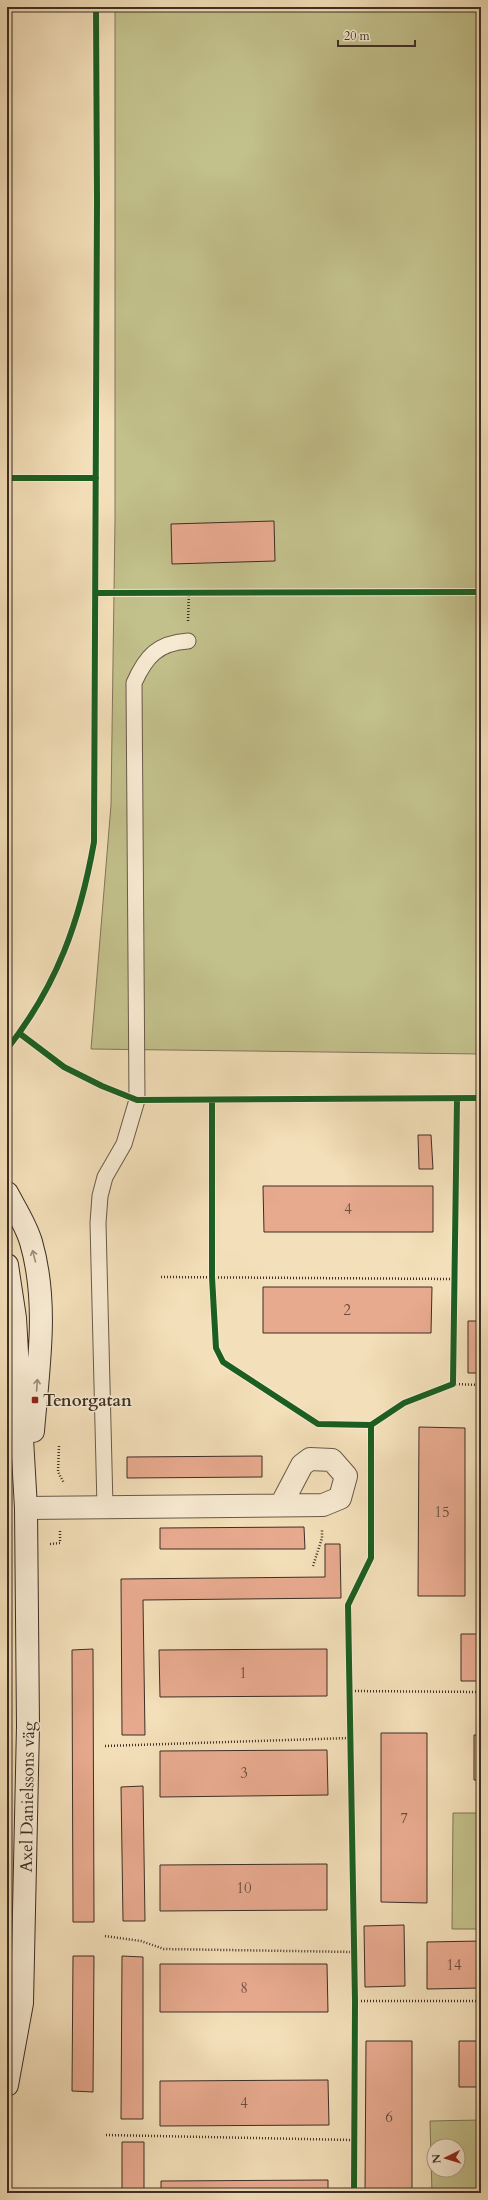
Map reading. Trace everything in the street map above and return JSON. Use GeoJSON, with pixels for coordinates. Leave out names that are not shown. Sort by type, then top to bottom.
{"type":"FeatureCollection","features":[{"type":"Feature","properties":{"kind":"street","name":"Axel Danielssons väg"},"geometry":{"type":"LineString","coordinates":[[7,1192],[30,1241],[41,1289],[41,1324],[26,1508]]}},
{"type":"Feature","properties":{"kind":"street","name":"Axel Danielssons väg"},"geometry":{"type":"LineString","coordinates":[[7,1265],[15,1318],[26,1508],[28,1726],[22,2003],[7,2085]]}},
{"type":"Feature","properties":{"kind":"street"},"geometry":{"type":"LineString","coordinates":[[26,1508],[105,1506],[323,1505],[340,1498],[346,1476],[332,1460],[310,1459],[302,1465],[281,1505]]}},
{"type":"Feature","properties":{"kind":"lane"},"geometry":{"type":"LineString","coordinates":[[105,1506],[98,1223],[100,1196],[106,1177],[124,1144],[137,1100],[134,683],[140,670],[161,646],[188,641]]}},
{"type":"Feature","properties":{"kind":"path"},"geometry":{"type":"LineString","coordinates":[[181,592],[197,592]]}},
{"type":"Feature","properties":{"kind":"path"},"geometry":{"type":"LineString","coordinates":[[188,641],[189,592]]}},
{"type":"Feature","properties":{"kind":"path"},"geometry":{"type":"LineString","coordinates":[[212,1270],[212,1285]]}},
{"type":"Feature","properties":{"kind":"path"},"geometry":{"type":"LineString","coordinates":[[453,1271],[453,1286]]}},
{"type":"Feature","properties":{"kind":"path"},"geometry":{"type":"LineString","coordinates":[[161,1277],[453,1279]]}},
{"type":"Feature","properties":{"kind":"path"},"geometry":{"type":"LineString","coordinates":[[453,1377],[453,1384]]}},
{"type":"Feature","properties":{"kind":"path"},"geometry":{"type":"LineString","coordinates":[[446,1387],[453,1384],[481,1385]]}},
{"type":"Feature","properties":{"kind":"path"},"geometry":{"type":"LineString","coordinates":[[59,1446],[58,1472],[60,1479],[68,1486]]}},
{"type":"Feature","properties":{"kind":"path"},"geometry":{"type":"LineString","coordinates":[[313,1566],[322,1538],[323,1505]]}},
{"type":"Feature","properties":{"kind":"path"},"geometry":{"type":"LineString","coordinates":[[349,1691],[481,1692]]}},
{"type":"Feature","properties":{"kind":"path"},"geometry":{"type":"LineString","coordinates":[[105,1746],[350,1738]]}},
{"type":"Feature","properties":{"kind":"path"},"geometry":{"type":"LineString","coordinates":[[106,1936],[142,1941],[164,1949],[354,1952]]}},
{"type":"Feature","properties":{"kind":"path"},"geometry":{"type":"LineString","coordinates":[[355,2001],[481,2002]]}},
{"type":"Feature","properties":{"kind":"path"},"geometry":{"type":"LineString","coordinates":[[106,2135],[353,2140]]}},
{"type":"Feature","properties":{"kind":"shaded area"},"geometry":{"type":"Polygon","coordinates":[[[115,7],[481,7],[481,1054],[91,1049],[111,805],[115,520],[115,7]]]}},
{"type":"Feature","properties":{"kind":"shaded area"},"geometry":{"type":"Polygon","coordinates":[[[453,1813],[481,1813],[481,1929],[452,1929],[453,1813]]]}},
{"type":"Feature","properties":{"kind":"shaded area"},"geometry":{"type":"Polygon","coordinates":[[[481,2120],[481,2193],[432,2193],[432,2178],[466,2178],[466,2138],[430,2138],[430,2121],[481,2120]]]}},
{"type":"Feature","properties":{"kind":"building"},"geometry":{"type":"Polygon","coordinates":[[[274,521],[275,561],[172,564],[171,524],[274,521]]]}},
{"type":"Feature","properties":{"kind":"building"},"geometry":{"type":"Polygon","coordinates":[[[418,1135],[431,1135],[433,1169],[419,1169],[418,1135]]]}},
{"type":"Feature","properties":{"kind":"building"},"geometry":{"type":"Polygon","coordinates":[[[263,1186],[433,1186],[433,1232],[264,1232],[263,1186]]]}},
{"type":"Feature","properties":{"kind":"building"},"geometry":{"type":"Polygon","coordinates":[[[263,1287],[432,1287],[431,1333],[263,1333],[263,1287]]]}},
{"type":"Feature","properties":{"kind":"building"},"geometry":{"type":"Polygon","coordinates":[[[468,1321],[481,1321],[481,1373],[468,1373],[468,1321]]]}},
{"type":"Feature","properties":{"kind":"building"},"geometry":{"type":"Polygon","coordinates":[[[419,1427],[465,1428],[465,1596],[418,1596],[419,1427]]]}},
{"type":"Feature","properties":{"kind":"building"},"geometry":{"type":"Polygon","coordinates":[[[262,1456],[262,1477],[127,1478],[127,1457],[262,1456]]]}},
{"type":"Feature","properties":{"kind":"building"},"geometry":{"type":"Polygon","coordinates":[[[304,1527],[305,1549],[160,1549],[160,1528],[304,1527]]]}},
{"type":"Feature","properties":{"kind":"building"},"geometry":{"type":"Polygon","coordinates":[[[325,1544],[340,1544],[341,1598],[143,1600],[145,1735],[122,1735],[121,1579],[325,1577],[325,1544]]]}},
{"type":"Feature","properties":{"kind":"building"},"geometry":{"type":"Polygon","coordinates":[[[461,1634],[481,1634],[481,1681],[461,1681],[461,1634]]]}},
{"type":"Feature","properties":{"kind":"building"},"geometry":{"type":"Polygon","coordinates":[[[93,1649],[94,1922],[73,1922],[72,1650],[93,1649]]]}},
{"type":"Feature","properties":{"kind":"building"},"geometry":{"type":"Polygon","coordinates":[[[327,1649],[327,1696],[160,1697],[159,1650],[327,1649]]]}},
{"type":"Feature","properties":{"kind":"building"},"geometry":{"type":"Polygon","coordinates":[[[381,1733],[427,1733],[427,1903],[381,1902],[381,1733]]]}},
{"type":"Feature","properties":{"kind":"building"},"geometry":{"type":"Polygon","coordinates":[[[474,1735],[481,1735],[481,1780],[474,1780],[474,1735]]]}},
{"type":"Feature","properties":{"kind":"building"},"geometry":{"type":"Polygon","coordinates":[[[327,1750],[328,1795],[160,1797],[160,1751],[327,1750]]]}},
{"type":"Feature","properties":{"kind":"building"},"geometry":{"type":"Polygon","coordinates":[[[143,1786],[145,1921],[123,1921],[121,1787],[143,1786]]]}},
{"type":"Feature","properties":{"kind":"building"},"geometry":{"type":"Polygon","coordinates":[[[327,1864],[327,1910],[160,1911],[160,1865],[327,1864]]]}},
{"type":"Feature","properties":{"kind":"building"},"geometry":{"type":"Polygon","coordinates":[[[404,1925],[405,1986],[365,1987],[364,1926],[404,1925]]]}},
{"type":"Feature","properties":{"kind":"building"},"geometry":{"type":"Polygon","coordinates":[[[481,1941],[481,1988],[427,1989],[427,1942],[481,1941]]]}},
{"type":"Feature","properties":{"kind":"building"},"geometry":{"type":"Polygon","coordinates":[[[73,1956],[94,1956],[93,2092],[72,2091],[73,1956]]]}},
{"type":"Feature","properties":{"kind":"building"},"geometry":{"type":"Polygon","coordinates":[[[122,1956],[143,1957],[143,2119],[121,2119],[122,1956]]]}},
{"type":"Feature","properties":{"kind":"building"},"geometry":{"type":"Polygon","coordinates":[[[160,1964],[327,1964],[328,2012],[160,2012],[160,1964]]]}},
{"type":"Feature","properties":{"kind":"building"},"geometry":{"type":"Polygon","coordinates":[[[366,2041],[412,2041],[412,2193],[365,2193],[366,2041]]]}},
{"type":"Feature","properties":{"kind":"building"},"geometry":{"type":"Polygon","coordinates":[[[459,2041],[481,2041],[481,2087],[459,2087],[459,2041]]]}},
{"type":"Feature","properties":{"kind":"building"},"geometry":{"type":"Polygon","coordinates":[[[328,2080],[329,2125],[160,2126],[160,2081],[328,2080]]]}},
{"type":"Feature","properties":{"kind":"building"},"geometry":{"type":"Polygon","coordinates":[[[122,2142],[144,2142],[144,2193],[122,2193],[122,2142]]]}},
{"type":"Feature","properties":{"kind":"building"},"geometry":{"type":"Polygon","coordinates":[[[328,2180],[328,2193],[161,2193],[161,2181],[328,2180]]]}},
{"type":"Feature","properties":{"kind":"cycle path"},"geometry":{"type":"LineString","coordinates":[[7,1049],[25,1025],[40,1001],[64,952],[82,899],[94,842],[97,202],[96,7]]}},
{"type":"Feature","properties":{"kind":"cycle path"},"geometry":{"type":"LineString","coordinates":[[7,478],[96,478]]}},
{"type":"Feature","properties":{"kind":"cycle path"},"geometry":{"type":"LineString","coordinates":[[96,593],[481,592]]}},
{"type":"Feature","properties":{"kind":"cycle path"},"geometry":{"type":"LineString","coordinates":[[19,1033],[64,1067],[102,1086],[137,1100],[481,1098]]}},
{"type":"Feature","properties":{"kind":"cycle path"},"geometry":{"type":"LineString","coordinates":[[212,1100],[212,1277],[216,1348],[223,1362],[318,1424],[371,1425],[404,1403],[453,1384],[457,1099]]}},
{"type":"Feature","properties":{"kind":"cycle path"},"geometry":{"type":"LineString","coordinates":[[354,2193],[355,2001],[348,1605],[371,1558],[371,1425]]}},
{"type":"Feature","properties":{"kind":"place","name":"Tenorgatan"},"geometry":{"type":"Point","coordinates":[35,1400]}}]}
